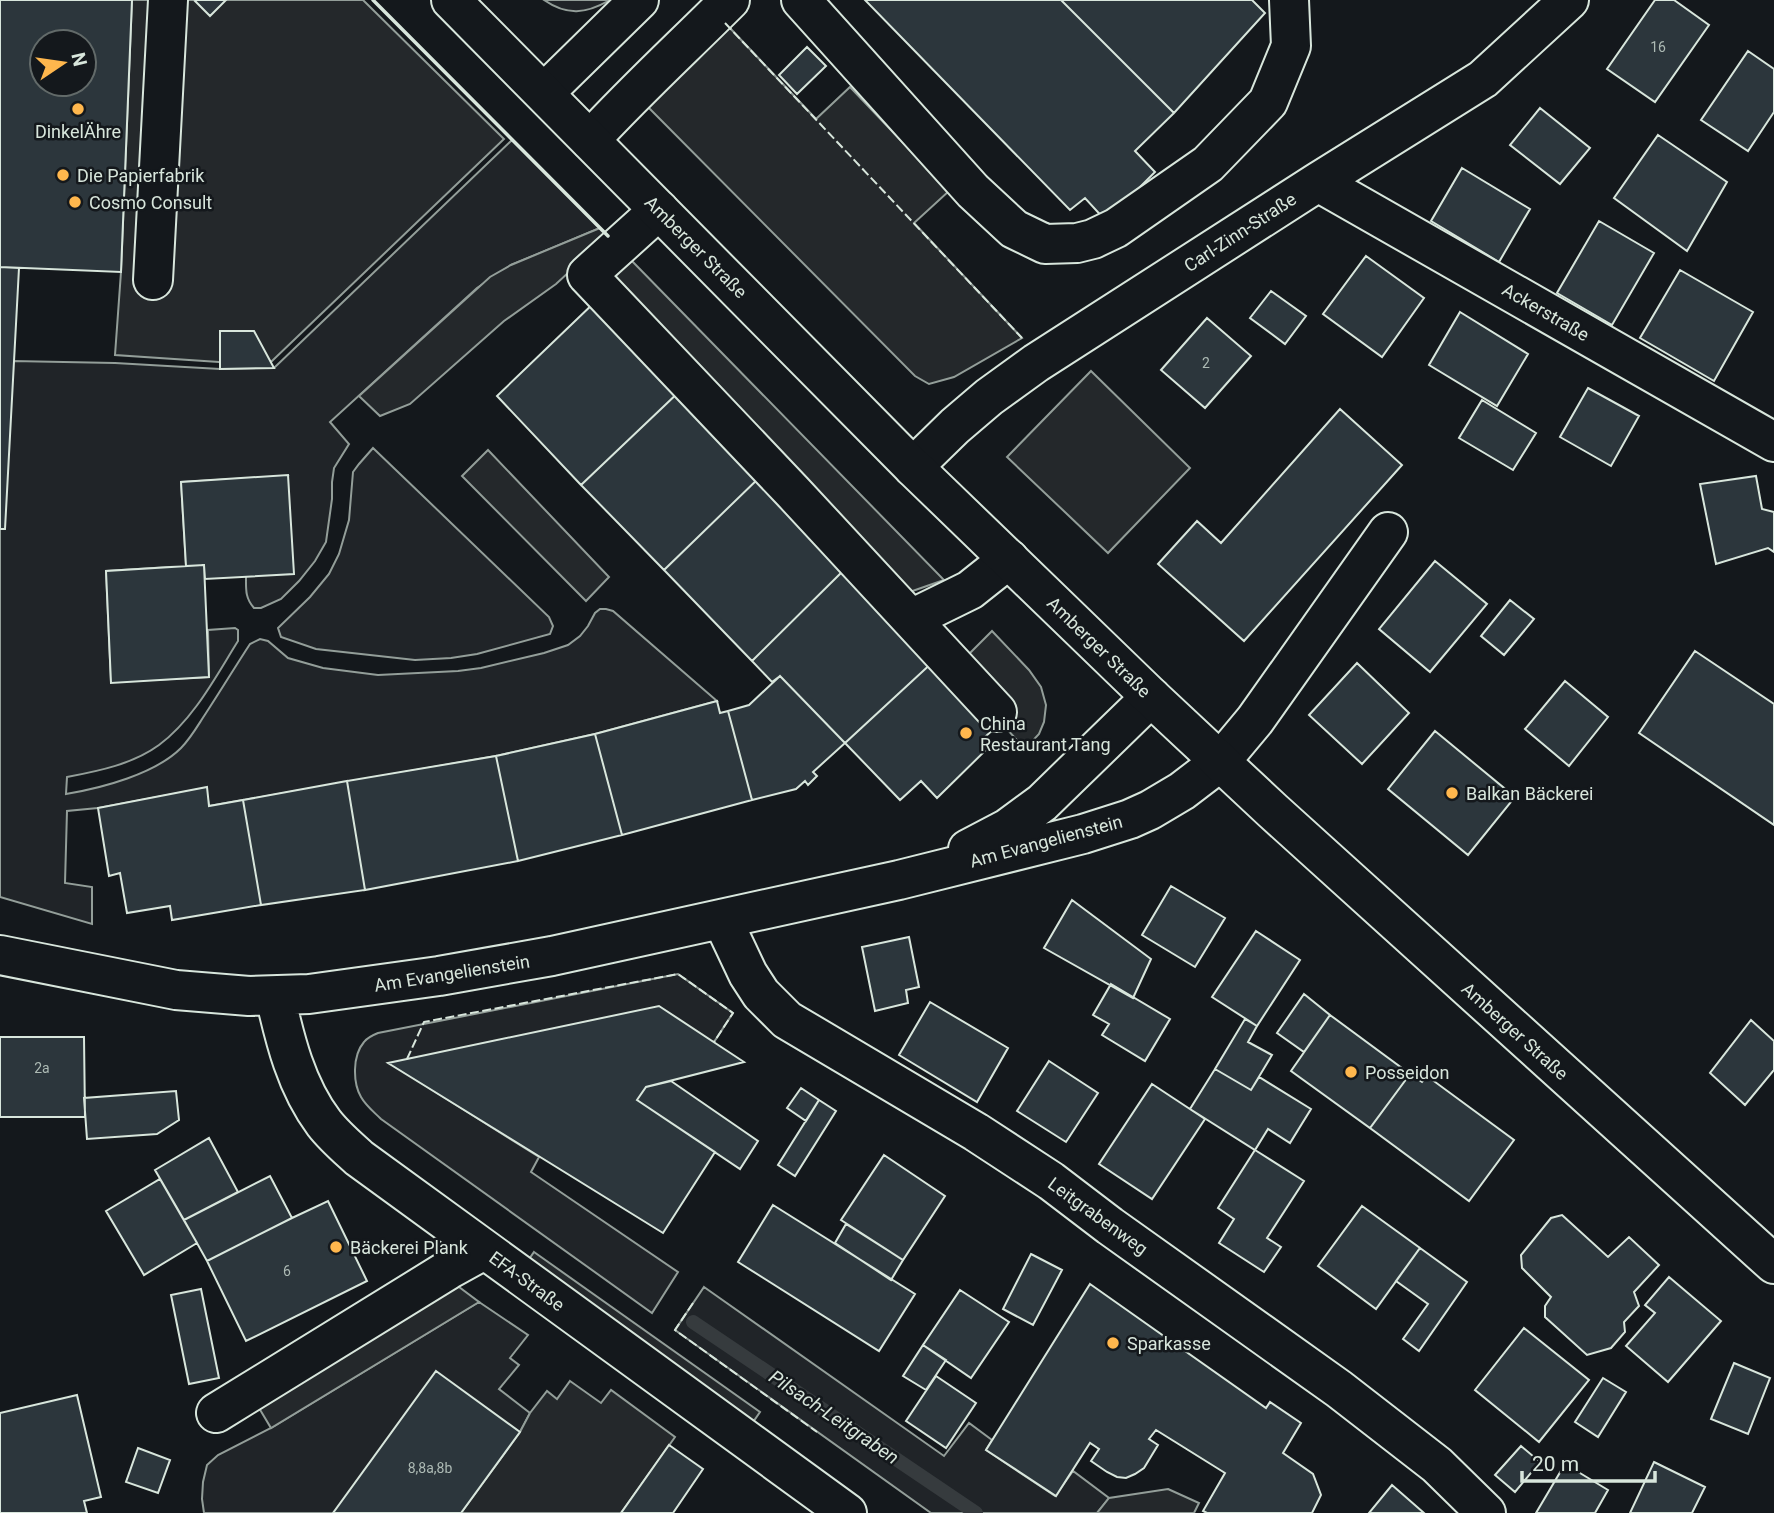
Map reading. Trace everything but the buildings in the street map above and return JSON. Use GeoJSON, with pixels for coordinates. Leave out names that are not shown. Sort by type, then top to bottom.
{"type":"FeatureCollection","features":[{"type":"Feature","properties":{"kind":"street"},"geometry":{"type":"LineString","coordinates":[[153,279],[168,0]]}},
{"type":"Feature","properties":{"kind":"street","name":"Amberger Straße"},"geometry":{"type":"LineString","coordinates":[[451,0],[913,467],[1151,697],[1774,1264]]}},
{"type":"Feature","properties":{"kind":"street"},"geometry":{"type":"LineString","coordinates":[[544,93],[639,0]]}},
{"type":"Feature","properties":{"kind":"street"},"geometry":{"type":"LineString","coordinates":[[590,140],[627,100],[730,0]]}},
{"type":"Feature","properties":{"kind":"street"},"geometry":{"type":"LineString","coordinates":[[801,0],[973,191],[1014,229],[1045,244],[1077,243],[1116,228],[1208,164],[1268,102],[1290,46],[1289,0]]}},
{"type":"Feature","properties":{"kind":"street","name":"Carl-Zinn-Straße"},"geometry":{"type":"LineString","coordinates":[[913,467],[989,397],[1036,363],[1483,79],[1569,0]]}},
{"type":"Feature","properties":{"kind":"street","name":"Ackerstraße"},"geometry":{"type":"LineString","coordinates":[[1318,182],[1774,442]]}},
{"type":"Feature","properties":{"kind":"street"},"geometry":{"type":"LineString","coordinates":[[659,210],[587,275],[997,712]]}},
{"type":"Feature","properties":{"kind":"street","name":"Am Evangelienstein"},"geometry":{"type":"LineString","coordinates":[[0,955],[176,990],[275,996],[341,990],[552,956],[899,880],[1083,834],[1130,818],[1167,801],[1220,762],[1255,720],[1388,532]]}},
{"type":"Feature","properties":{"kind":"street"},"geometry":{"type":"LineString","coordinates":[[911,619],[970,590],[1009,559]]}},
{"type":"Feature","properties":{"kind":"street","name":"Am Evangelienstein"},"geometry":{"type":"LineString","coordinates":[[899,880],[985,841],[1029,813],[1151,697]]}},
{"type":"Feature","properties":{"kind":"street","name":"Leitgrabenweg"},"geometry":{"type":"LineString","coordinates":[[722,919],[748,974],[761,994],[787,1020],[976,1132],[1051,1181],[1339,1389],[1437,1465],[1486,1513]]}},
{"type":"Feature","properties":{"kind":"street","name":"EFA-Straße"},"geometry":{"type":"LineString","coordinates":[[275,996],[299,1080],[324,1122],[359,1158],[848,1513]]}},
{"type":"Feature","properties":{"kind":"street"},"geometry":{"type":"LineString","coordinates":[[216,1413],[484,1250]]}},
{"type":"Feature","properties":{"kind":"shaded area"},"geometry":{"type":"Polygon","coordinates":[[[132,0],[363,0],[504,139],[272,361],[219,362],[115,355],[132,0]]]}},
{"type":"Feature","properties":{"kind":"shaded area"},"geometry":{"type":"Polygon","coordinates":[[[544,0],[610,0],[593,8],[569,11],[544,0]]]}},
{"type":"Feature","properties":{"kind":"shaded area"},"geometry":{"type":"Polygon","coordinates":[[[728,26],[816,119],[850,87],[949,191],[914,223],[1022,338],[954,377],[929,384],[915,376],[645,104],[728,26]]]}},
{"type":"Feature","properties":{"kind":"shaded area"},"geometry":{"type":"Polygon","coordinates":[[[512,140],[600,228],[511,265],[477,288],[330,422],[349,444],[334,468],[326,542],[315,561],[281,599],[261,608],[254,608],[248,597],[246,577],[288,476],[181,482],[186,566],[106,571],[111,682],[209,677],[208,630],[235,628],[238,630],[238,641],[203,696],[172,735],[149,752],[127,762],[67,777],[66,794],[127,778],[170,757],[191,736],[250,644],[260,639],[268,641],[288,658],[323,668],[378,675],[458,671],[481,668],[568,645],[580,636],[595,613],[606,609],[613,611],[717,701],[595,734],[496,756],[209,806],[206,788],[98,808],[67,811],[65,883],[92,887],[92,924],[0,897],[0,529],[13,361],[220,369],[274,368],[512,140]]]}},
{"type":"Feature","properties":{"kind":"shaded area"},"geometry":{"type":"Polygon","coordinates":[[[600,228],[608,236],[556,284],[504,321],[410,404],[380,416],[359,396],[490,277],[511,265],[600,228]]]}},
{"type":"Feature","properties":{"kind":"shaded area"},"geometry":{"type":"Polygon","coordinates":[[[630,259],[944,580],[901,595],[605,281],[630,259]]]}},
{"type":"Feature","properties":{"kind":"shaded area"},"geometry":{"type":"Polygon","coordinates":[[[1091,371],[1190,468],[1108,553],[1007,457],[1091,371]]]}},
{"type":"Feature","properties":{"kind":"shaded area"},"geometry":{"type":"Polygon","coordinates":[[[373,448],[549,617],[553,626],[550,634],[477,654],[415,660],[316,649],[281,637],[278,628],[329,574],[339,554],[349,520],[353,472],[373,448]]]}},
{"type":"Feature","properties":{"kind":"shaded area"},"geometry":{"type":"Polygon","coordinates":[[[488,450],[609,577],[586,601],[462,476],[488,450]]]}},
{"type":"Feature","properties":{"kind":"shaded area"},"geometry":{"type":"Polygon","coordinates":[[[992,631],[1029,670],[1041,687],[1046,705],[1044,722],[1039,734],[1025,749],[953,670],[992,631]]]}},
{"type":"Feature","properties":{"kind":"shaded area"},"geometry":{"type":"Polygon","coordinates":[[[678,974],[733,1013],[714,1042],[390,1063],[539,1157],[531,1172],[678,1272],[652,1313],[381,1119],[365,1103],[358,1091],[355,1077],[357,1055],[365,1041],[378,1033],[678,974]]]}},
{"type":"Feature","properties":{"kind":"shaded area"},"geometry":{"type":"Polygon","coordinates":[[[534,1252],[760,1412],[751,1425],[525,1265],[534,1252]]]}},
{"type":"Feature","properties":{"kind":"shaded area"},"geometry":{"type":"Polygon","coordinates":[[[447,1278],[479,1302],[271,1428],[253,1398],[447,1278]]]}},
{"type":"Feature","properties":{"kind":"shaded area"},"geometry":{"type":"Polygon","coordinates":[[[704,1287],[944,1456],[969,1423],[992,1440],[986,1450],[1055,1496],[1073,1471],[1109,1498],[1097,1513],[931,1513],[675,1330],[704,1287]]]}},
{"type":"Feature","properties":{"kind":"shaded area"},"geometry":{"type":"Polygon","coordinates":[[[479,1302],[528,1335],[510,1358],[519,1365],[499,1389],[530,1413],[520,1432],[333,1513],[204,1513],[203,1482],[207,1465],[218,1455],[271,1428],[479,1302]]]}},
{"type":"Feature","properties":{"kind":"shaded area"},"geometry":{"type":"Polygon","coordinates":[[[570,1381],[601,1403],[611,1390],[675,1437],[621,1513],[461,1513],[547,1391],[557,1399],[570,1381]]]}},
{"type":"Feature","properties":{"kind":"shaded area"},"geometry":{"type":"Polygon","coordinates":[[[1168,1489],[1199,1503],[1194,1513],[1097,1513],[1109,1498],[1168,1489]]]}},
{"type":"Feature","properties":{"kind":"waterway","name":"Pilsach-Leitgraben"},"geometry":{"type":"LineString","coordinates":[[693,1322],[976,1513]]}},
{"type":"Feature","properties":{"kind":"fence"},"geometry":{"type":"LineString","coordinates":[[725,23],[1022,338]]}},
{"type":"Feature","properties":{"kind":"fence"},"geometry":{"type":"LineString","coordinates":[[407,1059],[424,1022],[678,974],[733,1013],[714,1042]]}},
{"type":"Feature","properties":{"kind":"fence"},"geometry":{"type":"LineString","coordinates":[[693,1303],[675,1330],[817,1432]]}},
{"type":"Feature","properties":{"kind":"wall"},"geometry":{"type":"LineString","coordinates":[[373,0],[608,236]]}},
{"type":"Feature","properties":{"kind":"place","name":"DinkelÄhre"},"geometry":{"type":"Point","coordinates":[78,109]}},
{"type":"Feature","properties":{"kind":"place","name":"Die Papierfabrik"},"geometry":{"type":"Point","coordinates":[63,175]}},
{"type":"Feature","properties":{"kind":"place","name":"Cosmo Consult"},"geometry":{"type":"Point","coordinates":[75,202]}},
{"type":"Feature","properties":{"kind":"place","name":"China Restaurant Tang"},"geometry":{"type":"Point","coordinates":[966,733]}},
{"type":"Feature","properties":{"kind":"place","name":"Balkan Bäckerei"},"geometry":{"type":"Point","coordinates":[1452,793]}},
{"type":"Feature","properties":{"kind":"place","name":"Posseidon"},"geometry":{"type":"Point","coordinates":[1351,1072]}},
{"type":"Feature","properties":{"kind":"place","name":"Bäckerei Plank"},"geometry":{"type":"Point","coordinates":[336,1247]}},
{"type":"Feature","properties":{"kind":"place","name":"Sparkasse"},"geometry":{"type":"Point","coordinates":[1113,1343]}}]}
